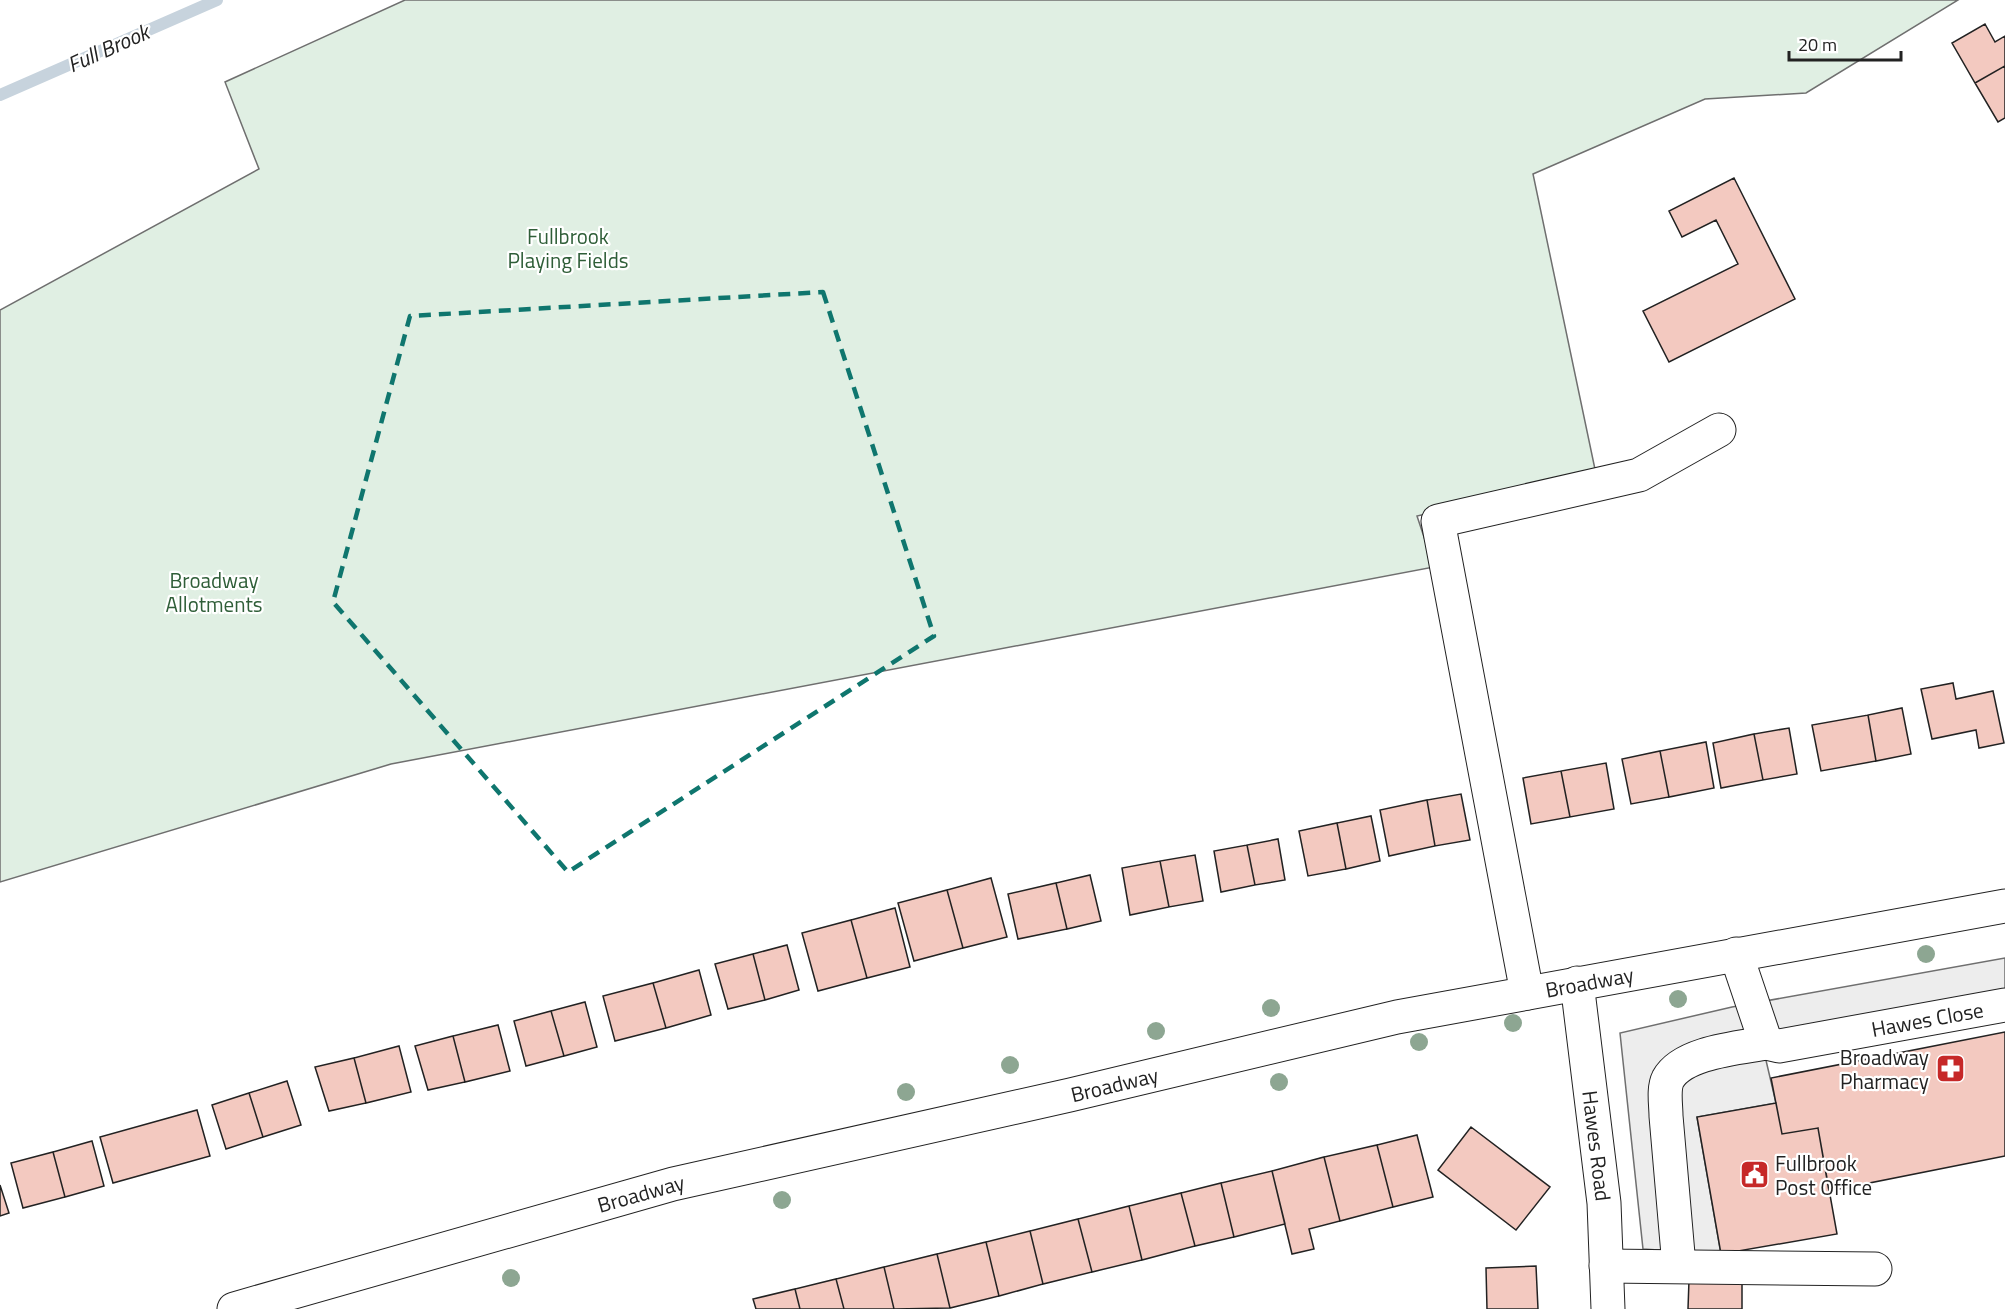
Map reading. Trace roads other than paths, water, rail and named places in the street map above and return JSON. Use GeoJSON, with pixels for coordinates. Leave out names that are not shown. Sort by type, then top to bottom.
{"type":"FeatureCollection","features":[{"type":"Feature","properties":{"kind":"main road"},"geometry":{"type":"LineString","coordinates":[[1527,993],[1438,521],[1639,475],[1719,430]]}},
{"type":"Feature","properties":{"kind":"main road","name":"Broadway"},"geometry":{"type":"LineString","coordinates":[[234,1309],[673,1184],[1059,1098],[1397,1017],[1736,954],[2004,912]]}},
{"type":"Feature","properties":{"kind":"main road"},"geometry":{"type":"LineString","coordinates":[[1736,954],[1766,1043]]}},
{"type":"Feature","properties":{"kind":"main road","name":"Hawes Road"},"geometry":{"type":"LineString","coordinates":[[1577,983],[1604,1203],[1608,1309]]}},
{"type":"Feature","properties":{"kind":"main road","name":"Hawes Close"},"geometry":{"type":"LineString","coordinates":[[1679,1266],[1665,1093],[1668,1079],[1681,1065],[1703,1055],[1766,1043],[1779,1046],[2005,1005]]}},
{"type":"Feature","properties":{"kind":"main road"},"geometry":{"type":"LineString","coordinates":[[1606,1266],[1875,1269]]}},
{"type":"Feature","properties":{"kind":"waterway","name":"Full Brook"},"geometry":{"type":"LineString","coordinates":[[0,95],[217,0]]}},
{"type":"Feature","properties":{"kind":"place","name":"Broadway Pharmacy"},"geometry":{"type":"Point","coordinates":[1950,1069]}},
{"type":"Feature","properties":{"kind":"place","name":"Fullbrook Post Office"},"geometry":{"type":"Point","coordinates":[1754,1175]}},
{"type":"Feature","properties":{"kind":"park label","name":"Fullbrook Playing Fields"},"geometry":{"type":"Point","coordinates":[568,248]}},
{"type":"Feature","properties":{"kind":"park label","name":"Broadway Allotments"},"geometry":{"type":"Point","coordinates":[214,592]}}]}
